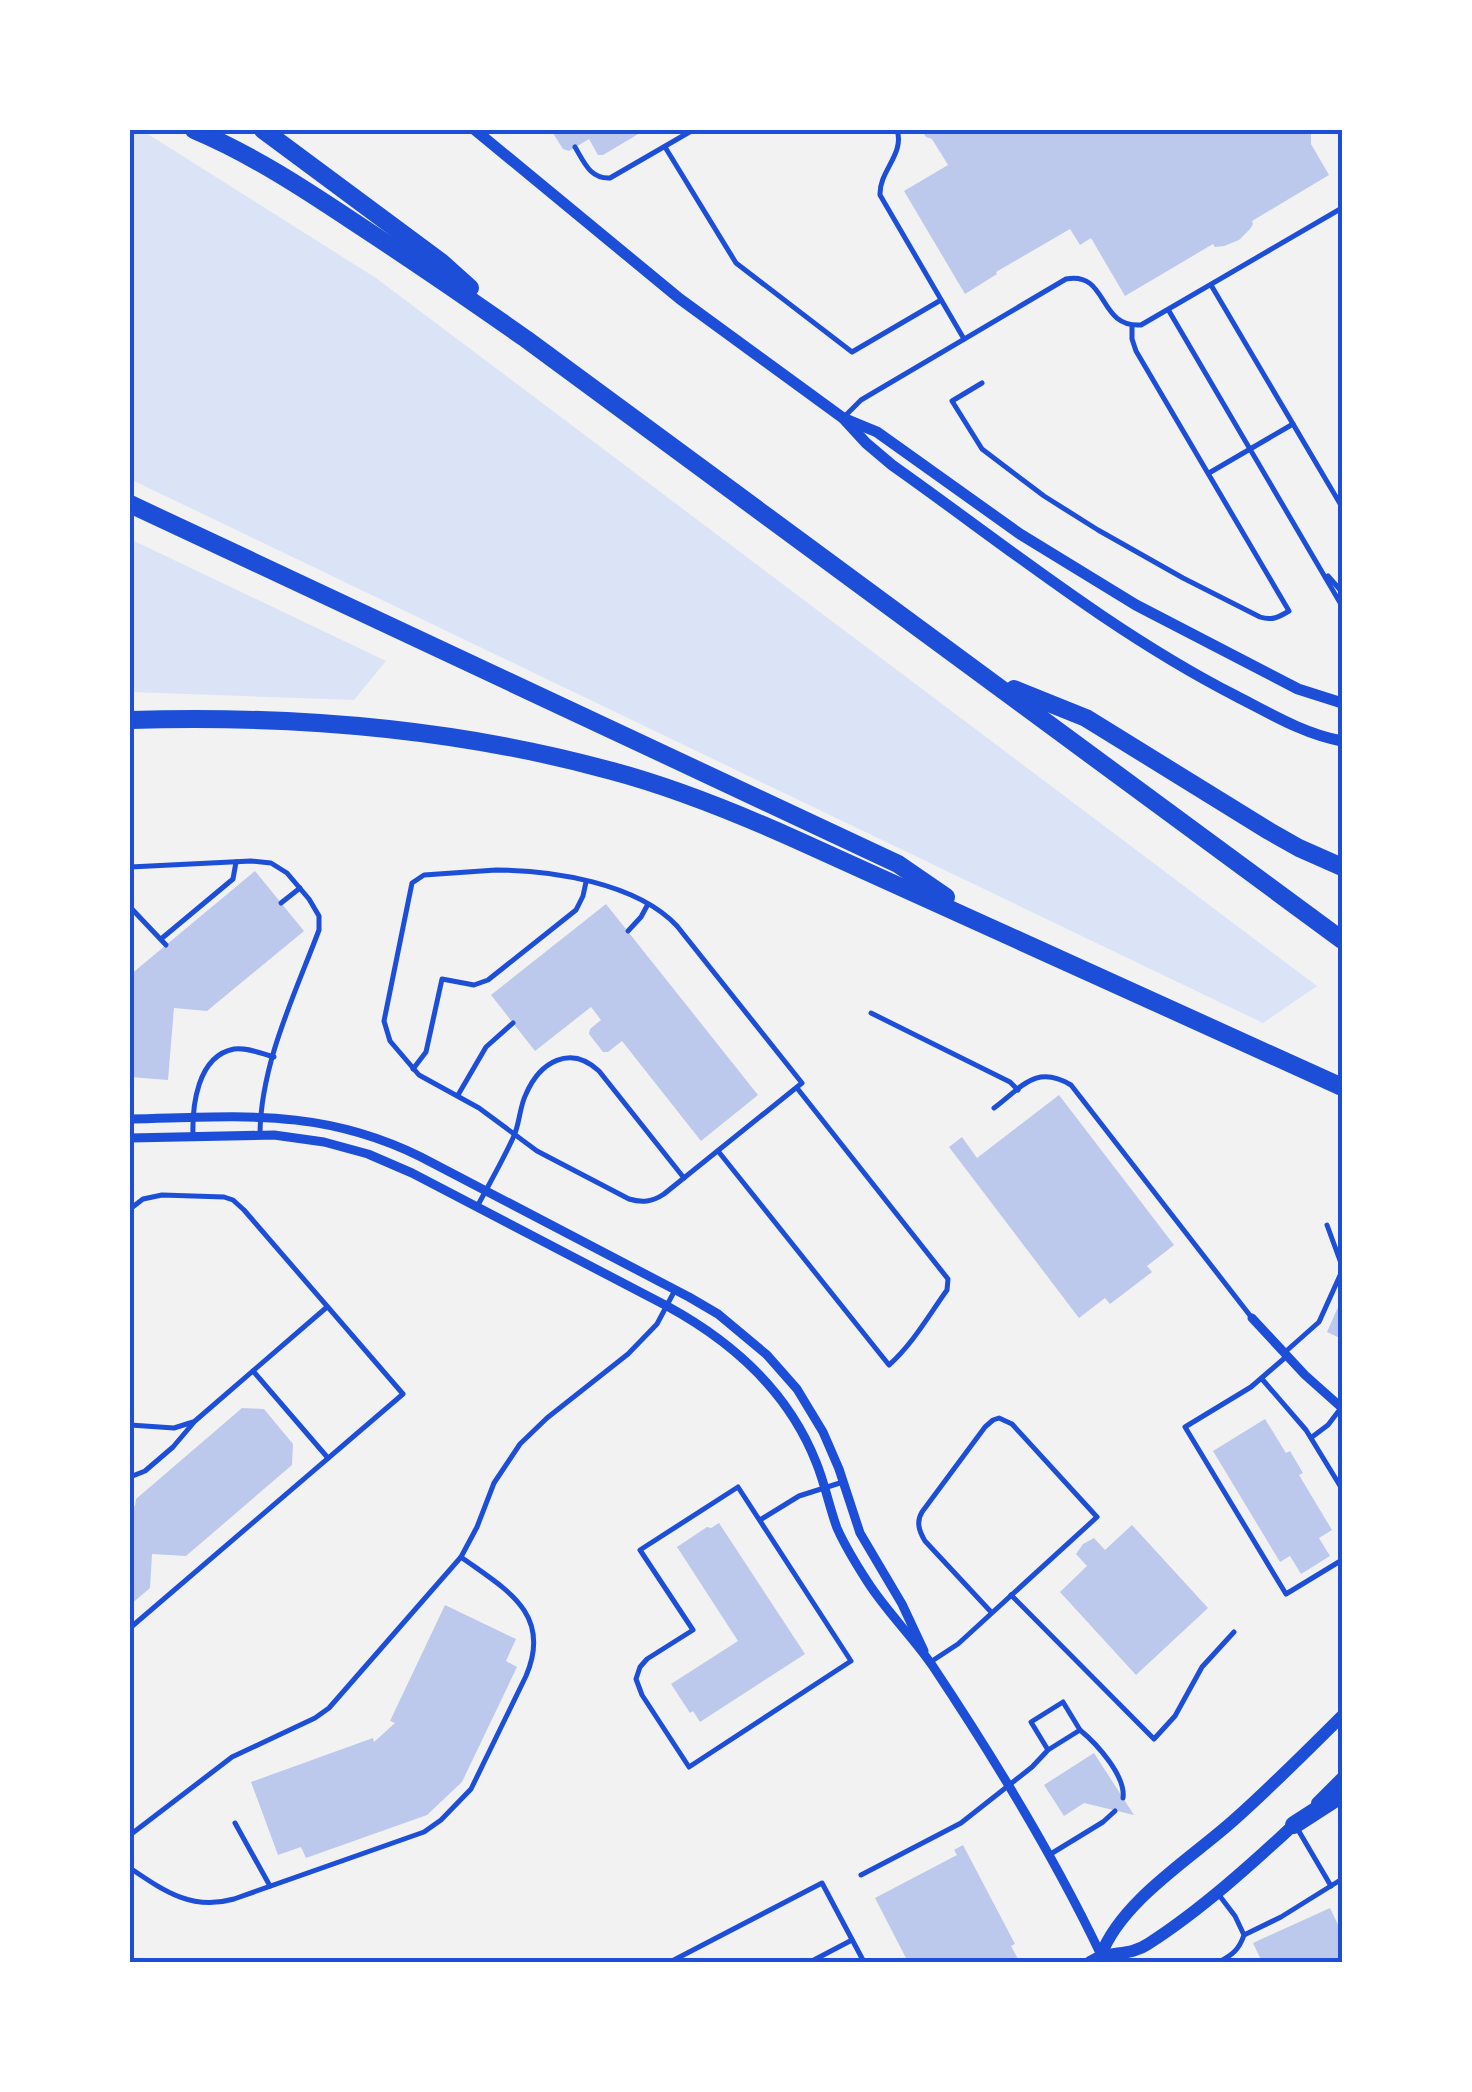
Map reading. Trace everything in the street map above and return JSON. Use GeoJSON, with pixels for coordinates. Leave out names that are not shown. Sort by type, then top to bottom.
{"type":"FeatureCollection","features":[{"type":"Feature","properties":{"kind":"highway"},"geometry":{"type":"LineString","coordinates":[[194,130],[286,178],[526,339],[1342,940]]}},
{"type":"Feature","properties":{"kind":"highway"},"geometry":{"type":"LineString","coordinates":[[263,130],[440,262],[526,339]]}},
{"type":"Feature","properties":{"kind":"highway"},"geometry":{"type":"LineString","coordinates":[[130,504],[898,864],[979,920]]}},
{"type":"Feature","properties":{"kind":"highway"},"geometry":{"type":"LineString","coordinates":[[988,679],[1086,718],[1298,848],[1342,868]]}},
{"type":"Feature","properties":{"kind":"highway"},"geometry":{"type":"LineString","coordinates":[[130,720],[260,720],[359,727],[473,742],[580,762],[661,786],[738,814],[979,920],[1342,1087]]}},
{"type":"Feature","properties":{"kind":"highway"},"geometry":{"type":"LineString","coordinates":[[1294,1825],[1342,1794]]}},
{"type":"Feature","properties":{"kind":"main road"},"geometry":{"type":"LineString","coordinates":[[1100,1960],[1110,1934],[1126,1912],[1237,1817],[1342,1716]]}},
{"type":"Feature","properties":{"kind":"main road"},"geometry":{"type":"LineString","coordinates":[[1100,1960],[1139,1950],[1216,1892],[1342,1778]]}},
{"type":"Feature","properties":{"kind":"street"},"geometry":{"type":"LineString","coordinates":[[475,130],[491,138],[680,300],[843,418],[892,464],[1125,633],[1180,667],[1296,727],[1342,741]]}},
{"type":"Feature","properties":{"kind":"street"},"geometry":{"type":"LineString","coordinates":[[843,418],[878,432],[1020,534],[1136,604],[1298,689],[1342,704]]}},
{"type":"Feature","properties":{"kind":"street"},"geometry":{"type":"LineString","coordinates":[[130,1120],[260,1116],[327,1123],[374,1136],[675,1290],[731,1324],[778,1367],[817,1421],[860,1533],[902,1604],[930,1662],[1049,1855],[1100,1960]]}},
{"type":"Feature","properties":{"kind":"street"},"geometry":{"type":"LineString","coordinates":[[130,1138],[260,1135],[324,1142],[368,1154],[667,1306],[720,1339],[782,1400],[817,1464],[839,1532],[850,1553],[878,1598],[930,1662]]}},
{"type":"Feature","properties":{"kind":"street"},"geometry":{"type":"LineString","coordinates":[[1252,1318],[1342,1408]]}},
{"type":"Feature","properties":{"kind":"lane"},"geometry":{"type":"LineString","coordinates":[[575,147],[590,172],[605,178],[693,130]]}},
{"type":"Feature","properties":{"kind":"lane"},"geometry":{"type":"LineString","coordinates":[[897,130],[898,147],[880,183],[880,195],[964,339]]}},
{"type":"Feature","properties":{"kind":"lane"},"geometry":{"type":"LineString","coordinates":[[665,147],[736,263],[852,352],[941,300]]}},
{"type":"Feature","properties":{"kind":"lane"},"geometry":{"type":"LineString","coordinates":[[843,418],[861,400],[1070,278],[1090,282],[1120,322],[1132,326],[1145,324],[1342,208]]}},
{"type":"Feature","properties":{"kind":"lane"},"geometry":{"type":"LineString","coordinates":[[1211,286],[1342,507]]}},
{"type":"Feature","properties":{"kind":"lane"},"geometry":{"type":"LineString","coordinates":[[1168,310],[1342,606]]}},
{"type":"Feature","properties":{"kind":"lane"},"geometry":{"type":"LineString","coordinates":[[982,382],[952,400],[982,449],[1044,496],[1098,530],[1243,610],[1264,619],[1277,618],[1289,611],[1136,351],[1132,326]]}},
{"type":"Feature","properties":{"kind":"lane"},"geometry":{"type":"LineString","coordinates":[[1208,474],[1293,424]]}},
{"type":"Feature","properties":{"kind":"lane"},"geometry":{"type":"LineString","coordinates":[[1320,566],[1342,592]]}},
{"type":"Feature","properties":{"kind":"lane"},"geometry":{"type":"LineString","coordinates":[[130,907],[164,942],[231,881],[236,862]]}},
{"type":"Feature","properties":{"kind":"lane"},"geometry":{"type":"LineString","coordinates":[[130,868],[272,862],[288,873],[316,909],[320,924],[263,1094],[260,1135]]}},
{"type":"Feature","properties":{"kind":"lane"},"geometry":{"type":"LineString","coordinates":[[507,870],[586,882],[619,891],[666,915],[802,1083],[655,1199],[637,1202],[546,1156],[458,1096],[426,1080],[390,1040],[384,1021],[414,881],[422,876],[507,870]]}},
{"type":"Feature","properties":{"kind":"lane"},"geometry":{"type":"LineString","coordinates":[[413,1069],[426,1052],[442,979],[474,985],[488,980],[576,910],[586,882]]}},
{"type":"Feature","properties":{"kind":"lane"},"geometry":{"type":"LineString","coordinates":[[281,903],[300,888]]}},
{"type":"Feature","properties":{"kind":"lane"},"geometry":{"type":"LineString","coordinates":[[628,931],[648,904]]}},
{"type":"Feature","properties":{"kind":"lane"},"geometry":{"type":"LineString","coordinates":[[871,1013],[1018,1090]]}},
{"type":"Feature","properties":{"kind":"lane"},"geometry":{"type":"LineString","coordinates":[[458,1096],[482,1052],[513,1022]]}},
{"type":"Feature","properties":{"kind":"lane"},"geometry":{"type":"LineString","coordinates":[[193,1136],[192,1118],[200,1080],[210,1066],[228,1051],[243,1049],[274,1057]]}},
{"type":"Feature","properties":{"kind":"lane"},"geometry":{"type":"LineString","coordinates":[[477,1207],[514,1134],[522,1103],[534,1079],[558,1059],[576,1058],[598,1071],[684,1178]]}},
{"type":"Feature","properties":{"kind":"lane"},"geometry":{"type":"LineString","coordinates":[[994,1108],[1046,1075],[1075,1088],[1252,1318]]}},
{"type":"Feature","properties":{"kind":"lane"},"geometry":{"type":"LineString","coordinates":[[718,1150],[888,1365],[947,1290],[948,1279],[797,1088]]}},
{"type":"Feature","properties":{"kind":"lane"},"geometry":{"type":"LineString","coordinates":[[130,1209],[143,1199],[158,1195],[233,1200],[402,1394],[130,1628]]}},
{"type":"Feature","properties":{"kind":"lane"},"geometry":{"type":"LineString","coordinates":[[1328,1226],[1342,1268],[1318,1322],[1262,1379],[1186,1427],[1286,1594],[1342,1560]]}},
{"type":"Feature","properties":{"kind":"lane"},"geometry":{"type":"LineString","coordinates":[[130,1834],[232,1756],[329,1708],[461,1558],[478,1527],[494,1483],[520,1444],[652,1330],[675,1290]]}},
{"type":"Feature","properties":{"kind":"lane"},"geometry":{"type":"LineString","coordinates":[[130,1477],[145,1471],[173,1448],[196,1421],[328,1307]]}},
{"type":"Feature","properties":{"kind":"lane"},"geometry":{"type":"LineString","coordinates":[[253,1371],[328,1458]]}},
{"type":"Feature","properties":{"kind":"lane"},"geometry":{"type":"LineString","coordinates":[[1262,1379],[1311,1438],[1342,1489]]}},
{"type":"Feature","properties":{"kind":"lane"},"geometry":{"type":"LineString","coordinates":[[1311,1438],[1342,1408]]}},
{"type":"Feature","properties":{"kind":"lane"},"geometry":{"type":"LineString","coordinates":[[930,1662],[958,1644],[1011,1596],[1096,1517],[1012,1424],[1000,1418],[985,1427],[918,1522],[925,1541],[992,1613]]}},
{"type":"Feature","properties":{"kind":"lane"},"geometry":{"type":"LineString","coordinates":[[130,1424],[174,1428],[196,1421]]}},
{"type":"Feature","properties":{"kind":"lane"},"geometry":{"type":"LineString","coordinates":[[760,1520],[794,1498],[843,1482]]}},
{"type":"Feature","properties":{"kind":"lane"},"geometry":{"type":"LineString","coordinates":[[738,1486],[760,1520],[851,1661],[688,1767],[642,1695],[636,1678],[647,1659],[692,1630],[640,1550],[738,1486]]}},
{"type":"Feature","properties":{"kind":"lane"},"geometry":{"type":"LineString","coordinates":[[130,1868],[168,1892],[202,1904],[221,1903],[424,1832],[441,1820],[472,1789],[529,1667],[534,1638],[532,1624],[519,1603],[461,1558]]}},
{"type":"Feature","properties":{"kind":"lane"},"geometry":{"type":"LineString","coordinates":[[1011,1596],[1154,1740],[1175,1716],[1202,1667],[1234,1632]]}},
{"type":"Feature","properties":{"kind":"lane"},"geometry":{"type":"LineString","coordinates":[[1048,1750],[1031,1722],[1063,1702],[1121,1781],[1123,1798]]}},
{"type":"Feature","properties":{"kind":"lane"},"geometry":{"type":"LineString","coordinates":[[861,1875],[961,1823],[1048,1750],[1080,1730]]}},
{"type":"Feature","properties":{"kind":"lane"},"geometry":{"type":"LineString","coordinates":[[1049,1855],[1103,1822],[1115,1810]]}},
{"type":"Feature","properties":{"kind":"lane"},"geometry":{"type":"LineString","coordinates":[[235,1823],[270,1886]]}},
{"type":"Feature","properties":{"kind":"lane"},"geometry":{"type":"LineString","coordinates":[[1294,1825],[1331,1886]]}},
{"type":"Feature","properties":{"kind":"lane"},"geometry":{"type":"LineString","coordinates":[[1219,1962],[1234,1954],[1244,1935],[1342,1879]]}},
{"type":"Feature","properties":{"kind":"lane"},"geometry":{"type":"LineString","coordinates":[[670,1962],[822,1883],[864,1962]]}},
{"type":"Feature","properties":{"kind":"lane"},"geometry":{"type":"LineString","coordinates":[[1216,1892],[1229,1906],[1244,1935]]}},
{"type":"Feature","properties":{"kind":"lane"},"geometry":{"type":"LineString","coordinates":[[810,1962],[852,1940]]}},
{"type":"Feature","properties":{"kind":"shaded area"},"geometry":{"type":"Polygon","coordinates":[[[130,130],[143,131],[376,278],[1317,986],[1263,1023],[130,479],[130,130]]]}},
{"type":"Feature","properties":{"kind":"shaded area"},"geometry":{"type":"Polygon","coordinates":[[[130,539],[386,661],[354,700],[130,692],[130,539]]]}},
{"type":"Feature","properties":{"kind":"building"},"geometry":{"type":"Polygon","coordinates":[[[551,130],[645,130],[598,155],[589,139],[569,151],[563,149],[551,130]]]}},
{"type":"Feature","properties":{"kind":"building"},"geometry":{"type":"Polygon","coordinates":[[[921,130],[1311,130],[1311,144],[1329,175],[1252,221],[1239,240],[1224,246],[1213,244],[1125,296],[1091,238],[1080,245],[1070,229],[965,294],[904,191],[948,165],[932,139],[921,130]]]}},
{"type":"Feature","properties":{"kind":"building"},"geometry":{"type":"Polygon","coordinates":[[[255,871],[304,931],[207,1011],[174,1008],[168,1080],[130,1077],[130,975],[255,871]]]}},
{"type":"Feature","properties":{"kind":"building"},"geometry":{"type":"Polygon","coordinates":[[[606,904],[758,1095],[701,1141],[622,1041],[603,1052],[589,1034],[601,1020],[591,1007],[535,1051],[491,995],[606,904]]]}},
{"type":"Feature","properties":{"kind":"building"},"geometry":{"type":"Polygon","coordinates":[[[1059,1095],[1174,1245],[1147,1266],[1152,1272],[1110,1304],[1105,1298],[1079,1318],[949,1147],[962,1137],[977,1158],[1059,1095]]]}},
{"type":"Feature","properties":{"kind":"building"},"geometry":{"type":"Polygon","coordinates":[[[1342,1298],[1342,1339],[1327,1332],[1342,1298]]]}},
{"type":"Feature","properties":{"kind":"building"},"geometry":{"type":"Polygon","coordinates":[[[242,1408],[264,1409],[293,1444],[292,1465],[186,1556],[152,1554],[150,1588],[130,1605],[130,1505],[135,1506],[136,1499],[242,1408]]]}},
{"type":"Feature","properties":{"kind":"building"},"geometry":{"type":"Polygon","coordinates":[[[1265,1419],[1286,1453],[1290,1451],[1303,1473],[1299,1475],[1332,1530],[1319,1538],[1330,1556],[1301,1574],[1290,1556],[1280,1562],[1213,1451],[1265,1419]]]}},
{"type":"Feature","properties":{"kind":"building"},"geometry":{"type":"Polygon","coordinates":[[[719,1523],[805,1654],[700,1722],[671,1684],[738,1641],[677,1547],[719,1523]]]}},
{"type":"Feature","properties":{"kind":"building"},"geometry":{"type":"Polygon","coordinates":[[[1132,1525],[1208,1608],[1136,1675],[1060,1592],[1087,1566],[1076,1554],[1083,1544],[1094,1538],[1105,1550],[1132,1525]]]}},
{"type":"Feature","properties":{"kind":"building"},"geometry":{"type":"Polygon","coordinates":[[[445,1605],[516,1639],[506,1661],[517,1667],[462,1782],[427,1815],[306,1858],[301,1847],[278,1855],[251,1782],[373,1738],[374,1742],[395,1723],[390,1721],[445,1605]]]}},
{"type":"Feature","properties":{"kind":"building"},"geometry":{"type":"Polygon","coordinates":[[[1094,1753],[1134,1815],[1084,1803],[1064,1816],[1044,1785],[1094,1753]]]}},
{"type":"Feature","properties":{"kind":"building"},"geometry":{"type":"Polygon","coordinates":[[[963,1845],[1015,1944],[1011,1946],[1018,1959],[908,1962],[875,1898],[957,1855],[954,1850],[963,1845]]]}},
{"type":"Feature","properties":{"kind":"building"},"geometry":{"type":"Polygon","coordinates":[[[1330,1908],[1342,1933],[1342,1962],[1262,1962],[1253,1943],[1330,1908]]]}}]}
